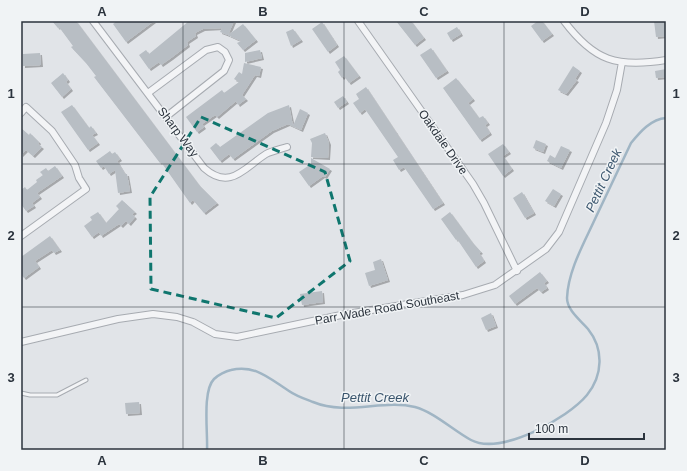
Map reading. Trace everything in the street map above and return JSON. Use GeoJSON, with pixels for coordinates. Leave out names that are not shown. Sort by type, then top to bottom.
{"type":"FeatureCollection","features":[{"type":"Feature","properties":{"kind":"street","name":"Sharp Way"},"geometry":{"type":"LineString","coordinates":[[93,21],[167,116],[204,168],[218,177],[234,177],[268,153],[287,147]]}},
{"type":"Feature","properties":{"kind":"street","name":"Oakdale Drive"},"geometry":{"type":"LineString","coordinates":[[358,21],[473,184],[484,202],[517,271]]}},
{"type":"Feature","properties":{"kind":"street"},"geometry":{"type":"LineString","coordinates":[[564,21],[588,48],[607,59],[622,62],[649,63],[666,60]]}},
{"type":"Feature","properties":{"kind":"street"},"geometry":{"type":"LineString","coordinates":[[148,92],[206,50],[218,47],[225,52],[229,60],[224,71],[167,116]]}},
{"type":"Feature","properties":{"kind":"street","name":"Parr Wade Road Southeast"},"geometry":{"type":"LineString","coordinates":[[21,342],[118,319],[153,314],[177,317],[193,322],[214,334],[237,337],[341,315],[463,295],[495,286],[546,249],[559,232],[606,123],[617,90],[622,62]]}},
{"type":"Feature","properties":{"kind":"street"},"geometry":{"type":"LineString","coordinates":[[21,113],[26,107],[52,131],[75,164],[79,178],[86,189],[21,236]]}},
{"type":"Feature","properties":{"kind":"lane"},"geometry":{"type":"LineString","coordinates":[[21,393],[30,395],[57,395],[86,380]]}},
{"type":"Feature","properties":{"kind":"highlighted area"},"geometry":{"type":"Polygon","coordinates":[[[201,117],[325,172],[350,261],[276,318],[151,289],[150,197],[201,117]]]}},
{"type":"Feature","properties":{"kind":"building"},"geometry":{"type":"Polygon","coordinates":[[[52,21],[76,21],[199,185],[217,203],[204,213],[193,200],[190,203],[161,162],[160,163],[94,77],[96,76],[71,47],[73,46],[59,27],[58,28],[52,21]]]}},
{"type":"Feature","properties":{"kind":"building"},"geometry":{"type":"Polygon","coordinates":[[[117,21],[154,21],[126,42],[113,24],[117,21]]]}},
{"type":"Feature","properties":{"kind":"building"},"geometry":{"type":"Polygon","coordinates":[[[189,21],[234,21],[228,35],[220,32],[222,28],[203,29],[195,33],[196,36],[187,42],[188,45],[171,58],[161,65],[159,62],[149,69],[139,55],[146,50],[149,54],[189,21]]]}},
{"type":"Feature","properties":{"kind":"building"},"geometry":{"type":"Polygon","coordinates":[[[396,21],[411,21],[424,38],[415,45],[396,21]]]}},
{"type":"Feature","properties":{"kind":"building"},"geometry":{"type":"Polygon","coordinates":[[[538,21],[542,21],[552,34],[542,41],[531,26],[538,21]]]}},
{"type":"Feature","properties":{"kind":"building"},"geometry":{"type":"Polygon","coordinates":[[[654,21],[665,21],[666,36],[656,37],[654,21]]]}},
{"type":"Feature","properties":{"kind":"building"},"geometry":{"type":"Polygon","coordinates":[[[322,22],[337,45],[328,52],[312,29],[322,22]]]}},
{"type":"Feature","properties":{"kind":"building"},"geometry":{"type":"Polygon","coordinates":[[[243,24],[256,40],[243,50],[237,43],[241,41],[228,35],[243,24]]]}},
{"type":"Feature","properties":{"kind":"building"},"geometry":{"type":"Polygon","coordinates":[[[457,27],[461,34],[451,40],[447,33],[457,27]]]}},
{"type":"Feature","properties":{"kind":"building"},"geometry":{"type":"Polygon","coordinates":[[[293,29],[301,40],[291,46],[286,32],[293,29]]]}},
{"type":"Feature","properties":{"kind":"building"},"geometry":{"type":"Polygon","coordinates":[[[431,48],[447,71],[436,78],[420,55],[431,48]]]}},
{"type":"Feature","properties":{"kind":"building"},"geometry":{"type":"Polygon","coordinates":[[[260,50],[262,58],[245,62],[245,53],[260,50]]]}},
{"type":"Feature","properties":{"kind":"building"},"geometry":{"type":"Polygon","coordinates":[[[40,53],[41,65],[23,66],[23,54],[40,53]]]}},
{"type":"Feature","properties":{"kind":"building"},"geometry":{"type":"Polygon","coordinates":[[[344,56],[359,76],[349,83],[344,76],[342,78],[338,72],[340,70],[335,62],[344,56]]]}},
{"type":"Feature","properties":{"kind":"building"},"geometry":{"type":"Polygon","coordinates":[[[244,63],[261,67],[259,76],[255,75],[242,95],[246,99],[238,105],[236,101],[217,117],[215,115],[202,124],[204,127],[197,132],[186,117],[222,90],[224,93],[239,82],[234,79],[239,72],[242,74],[244,63]]]}},
{"type":"Feature","properties":{"kind":"building"},"geometry":{"type":"Polygon","coordinates":[[[573,66],[580,71],[575,79],[577,80],[566,94],[558,90],[573,66]]]}},
{"type":"Feature","properties":{"kind":"building"},"geometry":{"type":"Polygon","coordinates":[[[666,69],[666,77],[656,78],[655,71],[666,69]]]}},
{"type":"Feature","properties":{"kind":"building"},"geometry":{"type":"Polygon","coordinates":[[[63,73],[68,80],[66,82],[71,89],[62,97],[51,83],[63,73]]]}},
{"type":"Feature","properties":{"kind":"building"},"geometry":{"type":"Polygon","coordinates":[[[456,78],[473,99],[468,103],[479,118],[483,116],[488,123],[485,125],[490,133],[480,140],[443,88],[456,78]]]}},
{"type":"Feature","properties":{"kind":"building"},"geometry":{"type":"Polygon","coordinates":[[[366,87],[443,203],[433,209],[404,167],[399,170],[393,160],[398,157],[365,109],[360,113],[353,103],[359,99],[356,94],[366,87]]]}},
{"type":"Feature","properties":{"kind":"building"},"geometry":{"type":"Polygon","coordinates":[[[343,96],[347,102],[338,108],[334,102],[343,96]]]}},
{"type":"Feature","properties":{"kind":"building"},"geometry":{"type":"Polygon","coordinates":[[[72,105],[89,128],[91,126],[96,133],[92,135],[98,143],[88,150],[61,112],[72,105]]]}},
{"type":"Feature","properties":{"kind":"building"},"geometry":{"type":"Polygon","coordinates":[[[289,105],[293,126],[300,109],[308,113],[301,130],[288,124],[272,131],[233,159],[229,154],[220,161],[210,148],[216,143],[220,147],[268,113],[289,105]]]}},
{"type":"Feature","properties":{"kind":"building"},"geometry":{"type":"Polygon","coordinates":[[[21,128],[29,135],[30,133],[42,147],[33,156],[26,150],[21,155],[21,128]]]}},
{"type":"Feature","properties":{"kind":"building"},"geometry":{"type":"Polygon","coordinates":[[[325,133],[329,143],[328,158],[311,157],[312,143],[310,139],[325,133]]]}},
{"type":"Feature","properties":{"kind":"building"},"geometry":{"type":"Polygon","coordinates":[[[536,140],[546,144],[543,152],[533,148],[536,140]]]}},
{"type":"Feature","properties":{"kind":"building"},"geometry":{"type":"Polygon","coordinates":[[[503,144],[509,152],[503,156],[512,169],[503,176],[488,154],[503,144]]]}},
{"type":"Feature","properties":{"kind":"building"},"geometry":{"type":"Polygon","coordinates":[[[561,146],[570,150],[561,168],[547,161],[550,155],[555,158],[561,146]]]}},
{"type":"Feature","properties":{"kind":"building"},"geometry":{"type":"Polygon","coordinates":[[[110,151],[112,154],[115,152],[120,159],[117,161],[125,174],[127,174],[130,191],[118,193],[115,170],[109,174],[104,166],[101,168],[96,161],[110,151]]]}},
{"type":"Feature","properties":{"kind":"building"},"geometry":{"type":"Polygon","coordinates":[[[311,158],[330,169],[325,177],[323,176],[309,186],[299,172],[311,164],[311,158]]]}},
{"type":"Feature","properties":{"kind":"building"},"geometry":{"type":"Polygon","coordinates":[[[55,166],[62,176],[37,193],[40,197],[32,203],[34,206],[26,211],[21,204],[21,190],[25,187],[27,190],[37,182],[36,180],[43,175],[40,172],[46,168],[48,171],[55,166]]]}},
{"type":"Feature","properties":{"kind":"building"},"geometry":{"type":"Polygon","coordinates":[[[553,189],[561,194],[554,206],[545,201],[553,189]]]}},
{"type":"Feature","properties":{"kind":"building"},"geometry":{"type":"Polygon","coordinates":[[[522,192],[534,213],[525,218],[513,198],[522,192]]]}},
{"type":"Feature","properties":{"kind":"building"},"geometry":{"type":"Polygon","coordinates":[[[122,200],[135,212],[132,214],[135,217],[129,224],[126,221],[121,226],[119,224],[101,236],[99,232],[92,237],[84,226],[92,220],[90,217],[98,212],[106,223],[119,209],[116,206],[122,200]]]}},
{"type":"Feature","properties":{"kind":"building"},"geometry":{"type":"Polygon","coordinates":[[[450,212],[481,252],[479,253],[484,261],[476,267],[441,219],[450,212]]]}},
{"type":"Feature","properties":{"kind":"building"},"geometry":{"type":"Polygon","coordinates":[[[50,236],[60,250],[54,253],[52,250],[35,261],[39,267],[24,278],[21,274],[21,257],[50,236]]]}},
{"type":"Feature","properties":{"kind":"building"},"geometry":{"type":"Polygon","coordinates":[[[381,259],[388,280],[369,286],[365,273],[375,270],[373,262],[381,259]]]}},
{"type":"Feature","properties":{"kind":"building"},"geometry":{"type":"Polygon","coordinates":[[[540,272],[547,281],[544,283],[547,288],[541,292],[537,288],[515,304],[509,296],[540,272]]]}},
{"type":"Feature","properties":{"kind":"building"},"geometry":{"type":"Polygon","coordinates":[[[322,291],[323,302],[302,305],[300,294],[322,291]]]}},
{"type":"Feature","properties":{"kind":"building"},"geometry":{"type":"Polygon","coordinates":[[[491,313],[496,326],[486,330],[481,318],[491,313]]]}},
{"type":"Feature","properties":{"kind":"building"},"geometry":{"type":"Polygon","coordinates":[[[139,402],[140,413],[126,414],[125,403],[139,402]]]}},
{"type":"Feature","properties":{"kind":"waterway","name":"Pettit Creek"},"geometry":{"type":"LineString","coordinates":[[207,450],[206,413],[210,385],[214,379],[222,373],[240,369],[248,369],[262,374],[295,394],[326,406],[352,408],[403,405],[422,409],[437,417],[471,440],[484,444],[499,443],[516,439],[550,424],[565,414],[587,395],[596,379],[600,362],[597,345],[593,337],[569,307],[567,298],[573,267],[631,143],[651,123],[666,118]]}}]}
